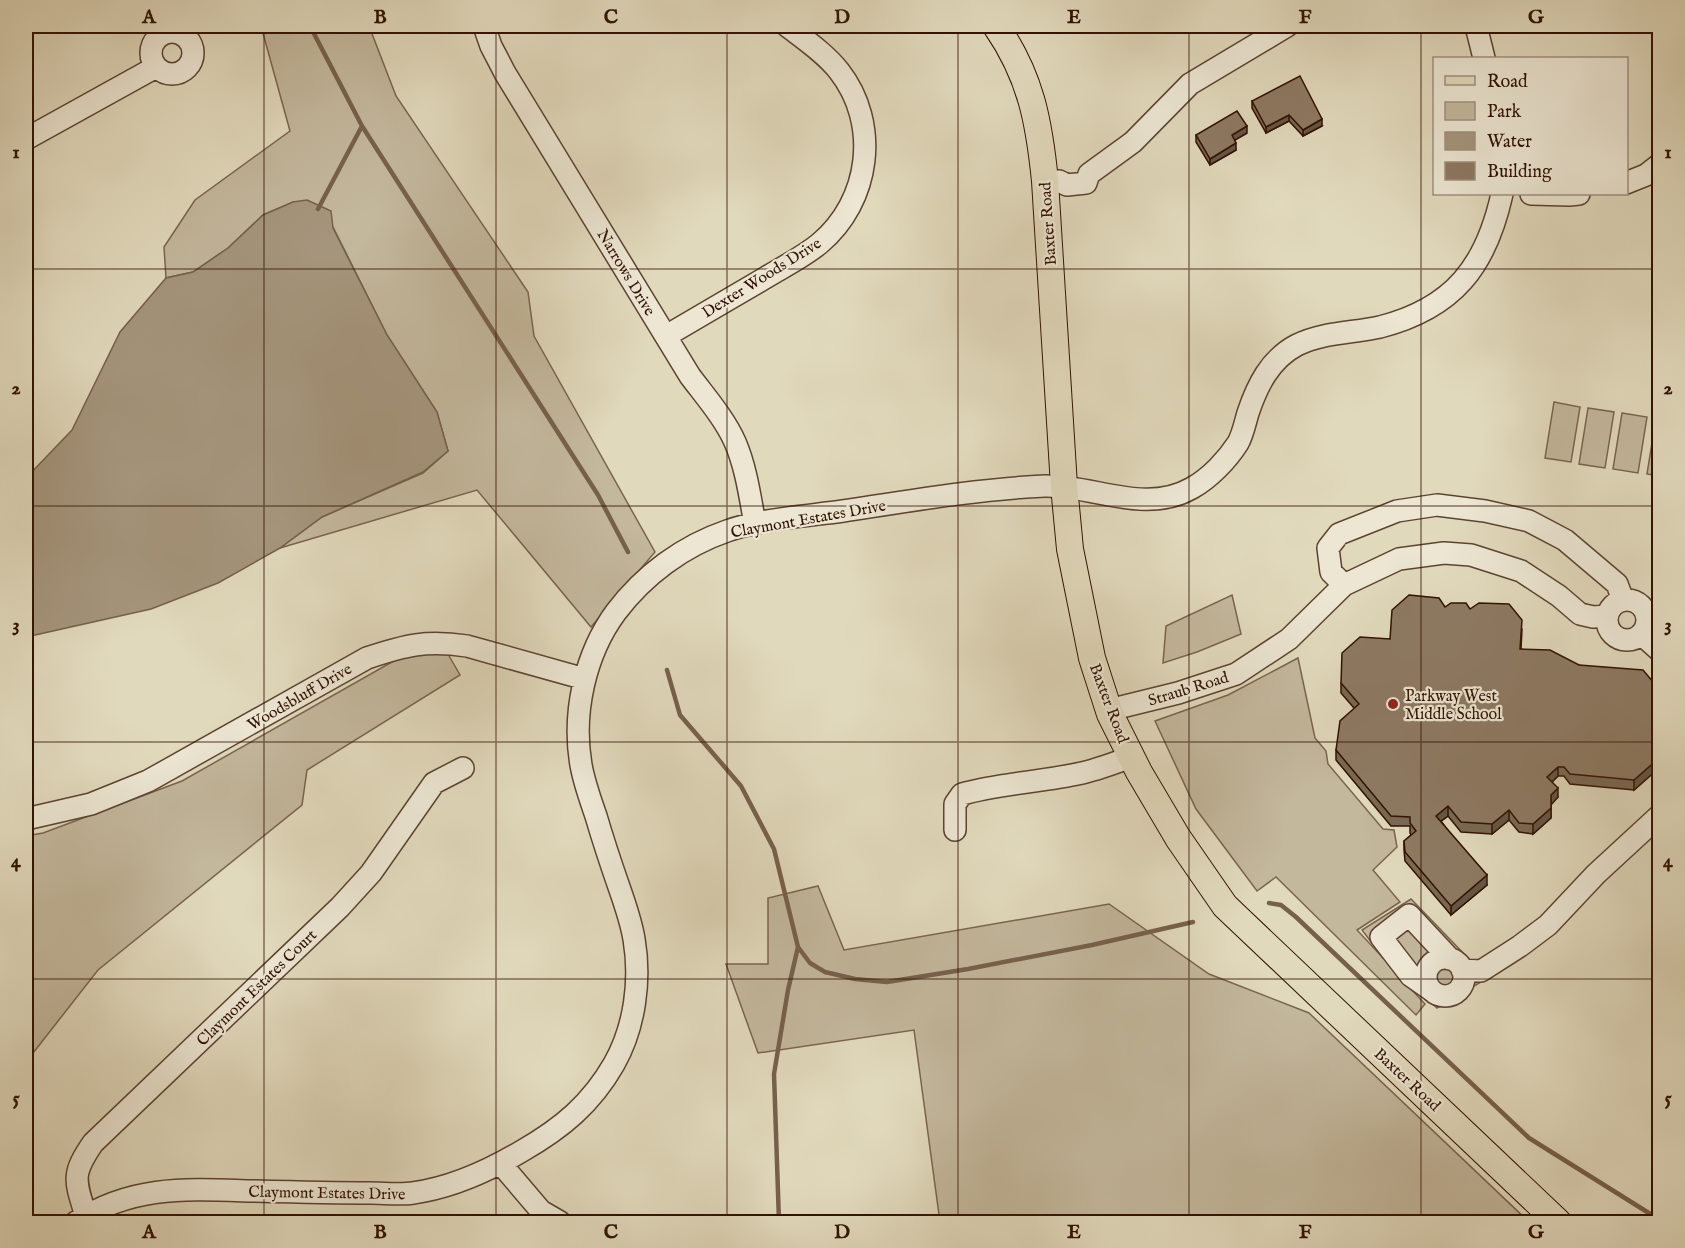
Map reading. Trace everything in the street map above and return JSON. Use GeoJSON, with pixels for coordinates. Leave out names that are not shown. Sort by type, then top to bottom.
{"type":"FeatureCollection","features":[{"type":"Feature","properties":{"kind":"main road","name":"Baxter Road"},"geometry":{"type":"LineString","coordinates":[[996,26],[1021,70],[1033,105],[1052,181],[1064,486],[1070,549],[1092,658],[1109,710],[1131,757],[1178,838],[1225,906],[1558,1222]]}},
{"type":"Feature","properties":{"kind":"street","name":"Narrows Drive"},"geometry":{"type":"LineString","coordinates":[[484,26],[490,46],[505,73],[690,376],[735,440],[743,464],[755,524]]}},
{"type":"Feature","properties":{"kind":"street","name":"Dexter Woods Drive"},"geometry":{"type":"LineString","coordinates":[[666,336],[819,243],[842,220],[858,189],[866,156],[865,132],[851,90],[838,70],[787,26]]}},
{"type":"Feature","properties":{"kind":"street"},"geometry":{"type":"LineString","coordinates":[[1052,181],[1065,174],[1084,172],[1089,174],[1133,142],[1190,84],[1287,26]]}},
{"type":"Feature","properties":{"kind":"street"},"geometry":{"type":"LineString","coordinates":[[1476,26],[1485,57]]}},
{"type":"Feature","properties":{"kind":"street"},"geometry":{"type":"LineString","coordinates":[[26,139],[156,67]]}},
{"type":"Feature","properties":{"kind":"street"},"geometry":{"type":"LineString","coordinates":[[1628,182],[1646,175],[1659,164]]}},
{"type":"Feature","properties":{"kind":"street","name":"Claymont Estates Drive"},"geometry":{"type":"LineString","coordinates":[[81,1219],[137,1196],[156,1191],[189,1189],[412,1193],[445,1185],[501,1164],[536,1144],[582,1108],[601,1084],[617,1059],[629,1028],[635,998],[637,975],[635,942],[629,915],[586,787],[580,763],[578,734],[585,680],[592,658],[610,621],[630,594],[653,572],[679,554],[728,530],[755,524],[1025,487],[1064,486],[1143,500],[1164,498],[1191,489],[1220,466],[1240,440],[1261,379],[1287,352],[1296,346],[1333,334],[1376,328],[1411,317],[1440,302],[1476,264],[1487,244],[1502,195]]}},
{"type":"Feature","properties":{"kind":"street"},"geometry":{"type":"LineString","coordinates":[[1344,585],[1331,572],[1328,548],[1339,534],[1397,511],[1437,505],[1485,511],[1529,522],[1565,540],[1641,604],[1647,618],[1641,634],[1630,639],[1617,637],[1609,628],[1607,616],[1613,606],[1641,604]]}},
{"type":"Feature","properties":{"kind":"street","name":"Straub Road"},"geometry":{"type":"LineString","coordinates":[[1109,710],[1178,693],[1236,674],[1289,639],[1344,585],[1399,559],[1444,553],[1471,555],[1521,571],[1559,596],[1580,614],[1593,617],[1607,616]]}},
{"type":"Feature","properties":{"kind":"street"},"geometry":{"type":"LineString","coordinates":[[1641,634],[1659,651]]}},
{"type":"Feature","properties":{"kind":"street","name":"Woodsbluff Drive"},"geometry":{"type":"LineString","coordinates":[[26,819],[91,804],[148,781],[366,658],[395,648],[421,643],[467,646],[585,680]]}},
{"type":"Feature","properties":{"kind":"street"},"geometry":{"type":"LineString","coordinates":[[955,830],[955,804],[962,794],[987,787],[1081,774],[1131,757]]}},
{"type":"Feature","properties":{"kind":"street","name":"Claymont Estates Court"},"geometry":{"type":"LineString","coordinates":[[81,1219],[76,1175],[81,1161],[93,1143],[340,908],[371,873],[434,783],[463,768]]}},
{"type":"Feature","properties":{"kind":"street"},"geometry":{"type":"LineString","coordinates":[[1431,990],[1428,987],[1426,975],[1430,965],[1439,959],[1481,970],[1529,939],[1548,925],[1596,874],[1659,815]]}},
{"type":"Feature","properties":{"kind":"street"},"geometry":{"type":"LineString","coordinates":[[1409,915],[1456,965],[1463,982],[1456,993],[1444,996],[1437,995],[1431,990],[1411,976],[1381,937],[1409,915]]}},
{"type":"Feature","properties":{"kind":"street"},"geometry":{"type":"LineString","coordinates":[[501,1164],[541,1211],[560,1222]]}},
{"type":"Feature","properties":{"kind":"green space"},"geometry":{"type":"Polygon","coordinates":[[[261,26],[369,26],[396,96],[528,292],[534,336],[655,552],[591,627],[477,490],[280,548],[322,517],[423,473],[448,451],[437,412],[387,335],[333,227],[293,202],[263,215],[228,248],[193,272],[166,278],[164,247],[195,200],[290,131],[261,26]]]}},
{"type":"Feature","properties":{"kind":"green space"},"geometry":{"type":"Polygon","coordinates":[[[1554,402],[1580,407],[1571,462],[1545,458],[1554,402]]]}},
{"type":"Feature","properties":{"kind":"green space"},"geometry":{"type":"Polygon","coordinates":[[[1588,408],[1614,412],[1605,468],[1579,464],[1588,408]]]}},
{"type":"Feature","properties":{"kind":"green space"},"geometry":{"type":"Polygon","coordinates":[[[1622,413],[1647,417],[1638,473],[1613,469],[1622,413]]]}},
{"type":"Feature","properties":{"kind":"green space"},"geometry":{"type":"Polygon","coordinates":[[[1656,418],[1659,419],[1659,476],[1647,474],[1656,418]]]}},
{"type":"Feature","properties":{"kind":"green space"},"geometry":{"type":"Polygon","coordinates":[[[1232,595],[1241,634],[1163,663],[1166,626],[1232,595]]]}},
{"type":"Feature","properties":{"kind":"green space"},"geometry":{"type":"Polygon","coordinates":[[[441,642],[460,675],[307,770],[302,805],[98,970],[26,1062],[26,836],[43,833],[182,781],[406,654],[441,642]]]}},
{"type":"Feature","properties":{"kind":"green space"},"geometry":{"type":"Polygon","coordinates":[[[1298,658],[1315,738],[1326,751],[1328,764],[1383,829],[1394,830],[1397,847],[1373,870],[1400,902],[1357,930],[1384,959],[1362,930],[1411,899],[1468,958],[1481,982],[1437,1008],[1414,986],[1411,989],[1425,1004],[1416,1015],[1276,877],[1257,891],[1196,809],[1155,721],[1228,695],[1298,658]]]}},
{"type":"Feature","properties":{"kind":"green space"},"geometry":{"type":"Polygon","coordinates":[[[818,886],[844,950],[1109,904],[1209,974],[1309,1013],[1529,1222],[940,1222],[914,1030],[758,1053],[726,964],[768,964],[768,898],[818,886]]]}},
{"type":"Feature","properties":{"kind":"water"},"geometry":{"type":"Polygon","coordinates":[[[307,200],[331,211],[333,228],[387,335],[437,412],[448,451],[423,472],[322,517],[280,548],[218,583],[151,609],[26,637],[26,478],[72,430],[120,332],[166,278],[193,272],[228,248],[263,215],[293,202],[307,200]]]}},
{"type":"Feature","properties":{"kind":"building"},"geometry":{"type":"Polygon","coordinates":[[[1300,76],[1322,119],[1303,130],[1289,115],[1266,127],[1252,101],[1300,76]]]}},
{"type":"Feature","properties":{"kind":"building"},"geometry":{"type":"Polygon","coordinates":[[[1237,111],[1247,126],[1232,135],[1236,143],[1210,159],[1196,135],[1237,111]]]}},
{"type":"Feature","properties":{"kind":"building","name":"Parkway West Middle School"},"geometry":{"type":"Polygon","coordinates":[[[1409,595],[1439,598],[1445,607],[1451,603],[1466,603],[1470,609],[1479,603],[1509,604],[1522,620],[1520,649],[1550,650],[1579,665],[1643,670],[1659,689],[1659,758],[1634,780],[1570,774],[1564,767],[1558,767],[1547,777],[1558,788],[1551,795],[1551,808],[1533,824],[1519,823],[1509,810],[1492,824],[1461,822],[1448,806],[1436,816],[1487,875],[1451,906],[1405,852],[1404,841],[1416,831],[1410,823],[1410,817],[1391,816],[1336,750],[1340,721],[1359,704],[1341,683],[1342,653],[1360,637],[1390,639],[1392,610],[1409,595]]]}},
{"type":"Feature","properties":{"kind":"waterway"},"geometry":{"type":"LineString","coordinates":[[310,26],[362,126],[318,209]]}},
{"type":"Feature","properties":{"kind":"waterway"},"geometry":{"type":"LineString","coordinates":[[362,126],[598,495],[628,552]]}},
{"type":"Feature","properties":{"kind":"waterway"},"geometry":{"type":"LineString","coordinates":[[667,670],[680,715],[741,786],[774,849],[798,947],[810,963],[825,972],[855,979],[887,982],[1092,945],[1193,922]]}},
{"type":"Feature","properties":{"kind":"waterway"},"geometry":{"type":"LineString","coordinates":[[1269,903],[1281,905],[1296,917],[1529,1138],[1660,1220]]}},
{"type":"Feature","properties":{"kind":"waterway"},"geometry":{"type":"LineString","coordinates":[[779,1222],[774,1074],[788,990],[798,947]]}},
{"type":"Feature","properties":{"kind":"place","name":"Parkway West Middle School"},"geometry":{"type":"Point","coordinates":[1393,704]}}]}
